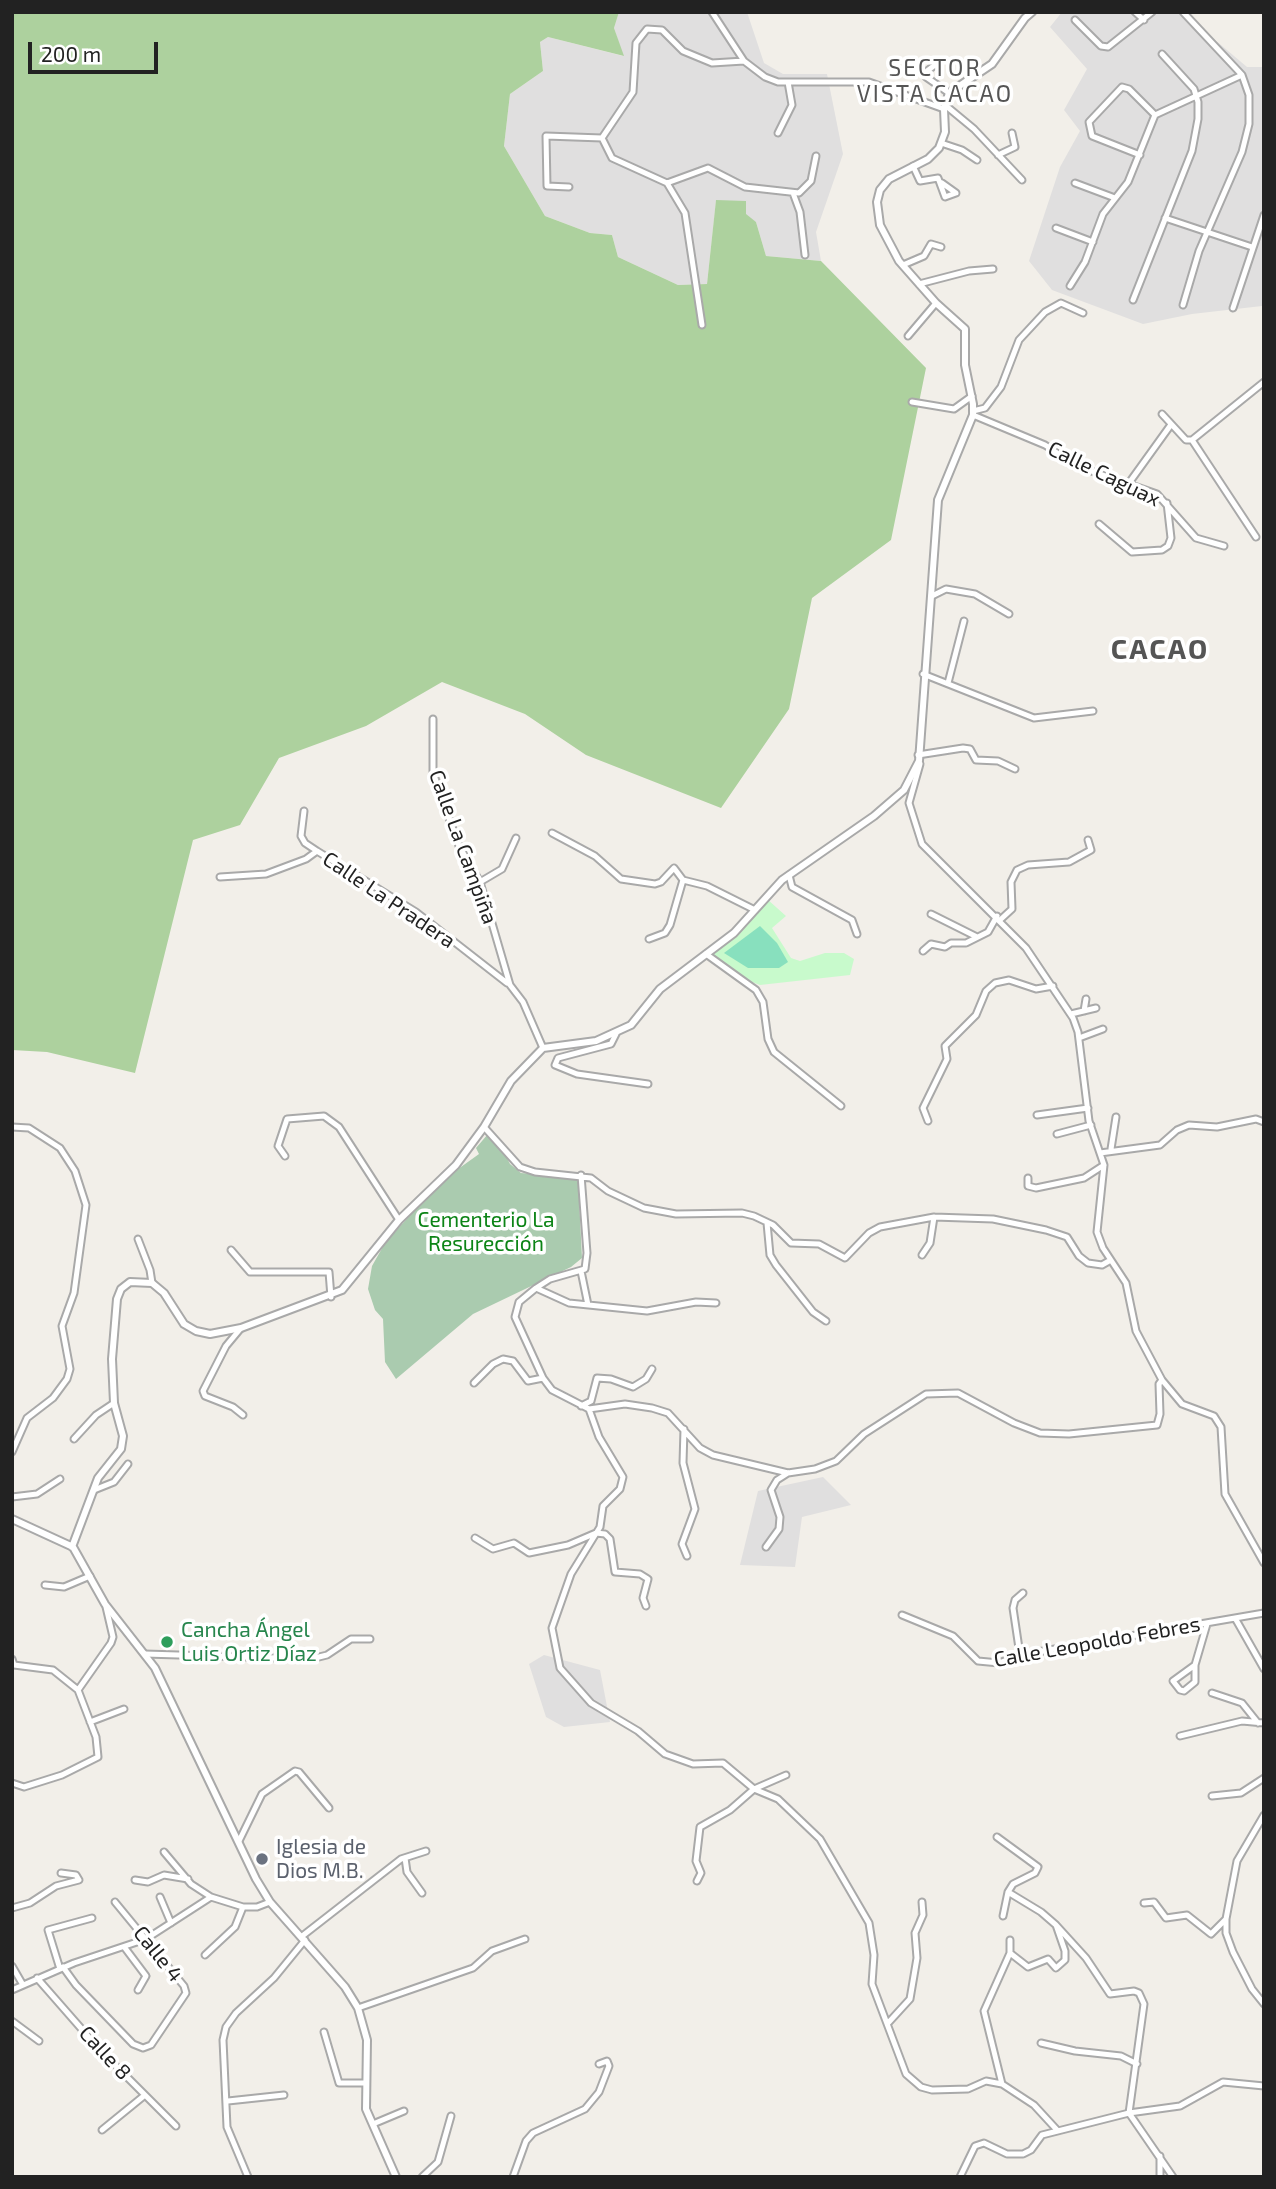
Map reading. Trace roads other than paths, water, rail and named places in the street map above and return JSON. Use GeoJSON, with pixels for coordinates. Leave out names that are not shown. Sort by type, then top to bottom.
{"type":"FeatureCollection","features":[{"type":"Feature","properties":{"kind":"street"},"geometry":{"type":"LineString","coordinates":[[712,12],[744,61],[765,77],[788,82],[869,82],[944,107],[1022,180]]}},
{"type":"Feature","properties":{"kind":"street"},"geometry":{"type":"LineString","coordinates":[[1032,12],[992,64],[949,93],[944,107],[945,132],[941,143],[928,159],[889,179],[880,190],[877,202],[887,242],[936,303],[965,329],[965,365],[973,413],[938,500],[932,596],[923,674],[919,761],[909,803],[922,844],[1027,948],[1071,1014],[1079,1038],[1091,1125],[1104,1165],[1097,1232],[1109,1261],[1126,1283],[1136,1331],[1162,1380],[1182,1404],[1214,1416],[1221,1427],[1224,1494],[1264,1563]]}},
{"type":"Feature","properties":{"kind":"street"},"geometry":{"type":"LineString","coordinates":[[1135,12],[1144,20]]}},
{"type":"Feature","properties":{"kind":"street"},"geometry":{"type":"LineString","coordinates":[[1075,20],[1105,47],[1152,12]]}},
{"type":"Feature","properties":{"kind":"street"},"geometry":{"type":"LineString","coordinates":[[1183,12],[1242,75],[1249,95],[1248,132],[1242,152],[1206,232],[1183,305]]}},
{"type":"Feature","properties":{"kind":"street"},"geometry":{"type":"LineString","coordinates":[[602,138],[633,92],[636,43],[647,29],[662,30],[683,51],[712,63],[725,65],[744,61]]}},
{"type":"Feature","properties":{"kind":"street"},"geometry":{"type":"LineString","coordinates":[[1133,300],[1192,151],[1198,119],[1197,95],[1162,54]]}},
{"type":"Feature","properties":{"kind":"street"},"geometry":{"type":"LineString","coordinates":[[939,62],[927,71],[926,77],[949,93]]}},
{"type":"Feature","properties":{"kind":"street"},"geometry":{"type":"LineString","coordinates":[[1070,286],[1093,242],[1103,214],[1128,182],[1155,115],[1242,75]]}},
{"type":"Feature","properties":{"kind":"street"},"geometry":{"type":"LineString","coordinates":[[778,132],[792,105],[788,82]]}},
{"type":"Feature","properties":{"kind":"street"},"geometry":{"type":"LineString","coordinates":[[1140,155],[1092,136],[1089,121],[1122,87],[1129,89],[1155,115]]}},
{"type":"Feature","properties":{"kind":"street"},"geometry":{"type":"LineString","coordinates":[[998,155],[1015,147],[1012,133]]}},
{"type":"Feature","properties":{"kind":"street"},"geometry":{"type":"LineString","coordinates":[[569,187],[547,186],[546,136],[602,138]]}},
{"type":"Feature","properties":{"kind":"street"},"geometry":{"type":"LineString","coordinates":[[602,138],[612,158],[667,183],[685,213],[702,325]]}},
{"type":"Feature","properties":{"kind":"street"},"geometry":{"type":"LineString","coordinates":[[941,143],[962,150],[977,160]]}},
{"type":"Feature","properties":{"kind":"street"},"geometry":{"type":"LineString","coordinates":[[667,183],[708,167],[745,187],[799,193],[811,181],[816,156]]}},
{"type":"Feature","properties":{"kind":"street"},"geometry":{"type":"LineString","coordinates":[[913,166],[920,181],[938,178],[942,183]]}},
{"type":"Feature","properties":{"kind":"street"},"geometry":{"type":"LineString","coordinates":[[1074,183],[1115,198]]}},
{"type":"Feature","properties":{"kind":"street"},"geometry":{"type":"LineString","coordinates":[[793,193],[800,212],[804,254]]}},
{"type":"Feature","properties":{"kind":"street"},"geometry":{"type":"LineString","coordinates":[[1233,308],[1264,215]]}},
{"type":"Feature","properties":{"kind":"street"},"geometry":{"type":"LineString","coordinates":[[1165,218],[1252,247]]}},
{"type":"Feature","properties":{"kind":"street"},"geometry":{"type":"LineString","coordinates":[[1056,228],[1093,242]]}},
{"type":"Feature","properties":{"kind":"street"},"geometry":{"type":"LineString","coordinates":[[903,265],[923,256],[931,244],[941,247]]}},
{"type":"Feature","properties":{"kind":"street"},"geometry":{"type":"LineString","coordinates":[[919,284],[969,271],[993,270]]}},
{"type":"Feature","properties":{"kind":"street"},"geometry":{"type":"LineString","coordinates":[[908,336],[936,303]]}},
{"type":"Feature","properties":{"kind":"street"},"geometry":{"type":"LineString","coordinates":[[973,413],[985,408],[1001,387],[1019,340],[1045,312],[1060,303],[1083,313]]}},
{"type":"Feature","properties":{"kind":"street"},"geometry":{"type":"LineString","coordinates":[[1162,414],[1170,426],[1186,440],[1192,440],[1264,382]]}},
{"type":"Feature","properties":{"kind":"street"},"geometry":{"type":"LineString","coordinates":[[912,402],[954,409],[972,396]]}},
{"type":"Feature","properties":{"kind":"street","name":"Calle Caguax"},"geometry":{"type":"LineString","coordinates":[[973,413],[1045,444],[1077,466],[1116,482],[1129,483],[1157,494],[1196,538],[1224,546]]}},
{"type":"Feature","properties":{"kind":"street"},"geometry":{"type":"LineString","coordinates":[[1129,483],[1170,426]]}},
{"type":"Feature","properties":{"kind":"street"},"geometry":{"type":"LineString","coordinates":[[1192,440],[1256,537]]}},
{"type":"Feature","properties":{"kind":"street"},"geometry":{"type":"LineString","coordinates":[[1098,524],[1132,552],[1162,550],[1168,546],[1171,538],[1167,503]]}},
{"type":"Feature","properties":{"kind":"street"},"geometry":{"type":"LineString","coordinates":[[932,596],[946,590],[975,594],[1009,614]]}},
{"type":"Feature","properties":{"kind":"street"},"geometry":{"type":"LineString","coordinates":[[948,683],[964,621]]}},
{"type":"Feature","properties":{"kind":"street"},"geometry":{"type":"LineString","coordinates":[[923,674],[1034,718],[1093,711]]}},
{"type":"Feature","properties":{"kind":"street","name":"Calle La Campiña"},"geometry":{"type":"LineString","coordinates":[[433,719],[433,772],[459,846],[480,882],[510,985],[523,1002],[543,1048]]}},
{"type":"Feature","properties":{"kind":"street"},"geometry":{"type":"LineString","coordinates":[[72,1547],[98,1478],[121,1449],[123,1436],[114,1402],[112,1359],[117,1299],[121,1289],[131,1282],[152,1283],[164,1293],[184,1324],[196,1331],[210,1334],[241,1328],[331,1297],[353,1279],[400,1220],[456,1165],[484,1127],[511,1082],[543,1048],[596,1041],[631,1025],[660,989],[734,933],[789,875],[897,798],[919,761],[963,748],[970,750],[976,760],[998,761],[1015,769]]}},
{"type":"Feature","properties":{"kind":"street"},"geometry":{"type":"LineString","coordinates":[[304,811],[302,836],[317,851]]}},
{"type":"Feature","properties":{"kind":"street"},"geometry":{"type":"LineString","coordinates":[[552,834],[595,856],[621,879],[655,884],[661,882],[674,868],[683,880],[708,886],[755,910]]}},
{"type":"Feature","properties":{"kind":"street"},"geometry":{"type":"LineString","coordinates":[[480,882],[502,869],[516,838]]}},
{"type":"Feature","properties":{"kind":"street"},"geometry":{"type":"LineString","coordinates":[[922,951],[931,944],[945,947],[951,943],[966,943],[988,932],[998,918],[1012,909],[1011,882],[1017,870],[1028,865],[1069,862],[1091,850],[1088,840]]}},
{"type":"Feature","properties":{"kind":"street","name":"Calle La Pradera"},"geometry":{"type":"LineString","coordinates":[[220,877],[266,874],[306,859],[317,851],[416,912],[510,985]]}},
{"type":"Feature","properties":{"kind":"street"},"geometry":{"type":"LineString","coordinates":[[789,875],[792,887],[852,920],[857,934]]}},
{"type":"Feature","properties":{"kind":"street"},"geometry":{"type":"LineString","coordinates":[[649,939],[665,933],[670,925],[683,880]]}},
{"type":"Feature","properties":{"kind":"street"},"geometry":{"type":"LineString","coordinates":[[931,914],[977,937]]}},
{"type":"Feature","properties":{"kind":"street"},"geometry":{"type":"LineString","coordinates":[[706,954],[756,990],[763,1002],[768,1039],[774,1052],[841,1106]]}},
{"type":"Feature","properties":{"kind":"street"},"geometry":{"type":"LineString","coordinates":[[928,1121],[923,1108],[947,1059],[945,1046],[976,1015],[986,992],[995,983],[1009,980],[1036,989],[1054,986]]}},
{"type":"Feature","properties":{"kind":"street"},"geometry":{"type":"LineString","coordinates":[[1084,1011],[1086,999]]}},
{"type":"Feature","properties":{"kind":"street"},"geometry":{"type":"LineString","coordinates":[[1071,1014],[1096,1008]]}},
{"type":"Feature","properties":{"kind":"street"},"geometry":{"type":"LineString","coordinates":[[1079,1038],[1103,1029]]}},
{"type":"Feature","properties":{"kind":"street"},"geometry":{"type":"LineString","coordinates":[[616,1034],[611,1044],[558,1058],[555,1065],[577,1074],[648,1084]]}},
{"type":"Feature","properties":{"kind":"street"},"geometry":{"type":"LineString","coordinates":[[1037,1115],[1088,1108]]}},
{"type":"Feature","properties":{"kind":"street"},"geometry":{"type":"LineString","coordinates":[[285,1156],[278,1146],[288,1119],[324,1116],[339,1127],[400,1220]]}},
{"type":"Feature","properties":{"kind":"street"},"geometry":{"type":"LineString","coordinates":[[1111,1149],[1116,1117]]}},
{"type":"Feature","properties":{"kind":"street"},"geometry":{"type":"LineString","coordinates":[[1100,1153],[1111,1149],[1160,1145],[1177,1130],[1189,1125],[1217,1127],[1256,1119],[1264,1122]]}},
{"type":"Feature","properties":{"kind":"street"},"geometry":{"type":"LineString","coordinates":[[1056,1134],[1091,1125]]}},
{"type":"Feature","properties":{"kind":"street"},"geometry":{"type":"LineString","coordinates":[[12,1127],[29,1128],[60,1148],[75,1171],[86,1205],[74,1293],[62,1326],[70,1369],[67,1380],[53,1398],[27,1418],[12,1452]]}},
{"type":"Feature","properties":{"kind":"street"},"geometry":{"type":"LineString","coordinates":[[484,1127],[520,1167],[535,1172],[581,1175],[644,1208],[676,1214],[742,1213],[767,1223],[791,1243],[819,1244],[845,1258],[869,1233],[880,1227],[934,1217],[993,1220],[1046,1230],[1067,1237],[1079,1256],[1088,1263],[1102,1265],[1109,1261]]}},
{"type":"Feature","properties":{"kind":"street"},"geometry":{"type":"LineString","coordinates":[[1028,1178],[1028,1186],[1036,1188],[1084,1178],[1104,1165]]}},
{"type":"Feature","properties":{"kind":"street"},"geometry":{"type":"LineString","coordinates":[[581,1175],[587,1254],[585,1269],[550,1279],[536,1288],[519,1302],[515,1317],[543,1378],[552,1390],[589,1409],[625,1404],[668,1413],[701,1448],[713,1455],[788,1473],[816,1469],[836,1461],[864,1434],[926,1394],[958,1393],[1014,1423],[1040,1433],[1069,1434],[1157,1425],[1160,1414],[1159,1384],[1162,1380]]}},
{"type":"Feature","properties":{"kind":"street"},"geometry":{"type":"LineString","coordinates":[[922,1255],[930,1243],[934,1217]]}},
{"type":"Feature","properties":{"kind":"street"},"geometry":{"type":"LineString","coordinates":[[767,1223],[770,1255],[776,1265],[813,1312],[826,1321]]}},
{"type":"Feature","properties":{"kind":"street"},"geometry":{"type":"LineString","coordinates":[[138,1239],[152,1283]]}},
{"type":"Feature","properties":{"kind":"street"},"geometry":{"type":"LineString","coordinates":[[231,1250],[250,1272],[329,1272],[331,1297]]}},
{"type":"Feature","properties":{"kind":"street"},"geometry":{"type":"LineString","coordinates":[[581,1271],[588,1306]]}},
{"type":"Feature","properties":{"kind":"street"},"geometry":{"type":"LineString","coordinates":[[536,1288],[569,1303],[647,1311],[696,1302],[716,1303]]}},
{"type":"Feature","properties":{"kind":"street"},"geometry":{"type":"LineString","coordinates":[[241,1328],[226,1346],[203,1391],[205,1396],[243,1415]]}},
{"type":"Feature","properties":{"kind":"street"},"geometry":{"type":"LineString","coordinates":[[474,1383],[493,1364],[503,1359],[513,1361],[528,1381],[543,1378]]}},
{"type":"Feature","properties":{"kind":"street"},"geometry":{"type":"LineString","coordinates":[[580,1405],[592,1401],[597,1378],[611,1379],[633,1387],[646,1379],[652,1369]]}},
{"type":"Feature","properties":{"kind":"street"},"geometry":{"type":"LineString","coordinates":[[74,1439],[96,1415],[114,1402]]}},
{"type":"Feature","properties":{"kind":"street"},"geometry":{"type":"LineString","coordinates":[[589,1409],[600,1437],[624,1477],[620,1489],[603,1506],[596,1533],[571,1574],[552,1628],[560,1668],[591,1703],[638,1731],[665,1754],[693,1764],[723,1763],[754,1789],[778,1799],[804,1822],[829,1852],[869,1923],[874,1955],[872,1984],[889,2022],[906,2074],[921,2087],[955,2090],[986,2081],[1002,2084],[1034,2105],[1057,2130]]}},
{"type":"Feature","properties":{"kind":"street"},"geometry":{"type":"LineString","coordinates":[[684,1429],[683,1463],[695,1509],[682,1544],[687,1556]]}},
{"type":"Feature","properties":{"kind":"street"},"geometry":{"type":"LineString","coordinates":[[94,1490],[114,1482],[128,1464]]}},
{"type":"Feature","properties":{"kind":"street"},"geometry":{"type":"LineString","coordinates":[[766,1547],[779,1529],[780,1517],[771,1490],[777,1480],[788,1473]]}},
{"type":"Feature","properties":{"kind":"street"},"geometry":{"type":"LineString","coordinates":[[12,1497],[37,1494],[60,1479]]}},
{"type":"Feature","properties":{"kind":"street"},"geometry":{"type":"LineString","coordinates":[[12,1519],[72,1547],[105,1604],[145,1654],[194,1744],[270,1902],[345,1987],[358,2008],[367,2040],[366,2109],[396,2177]]}},
{"type":"Feature","properties":{"kind":"street"},"geometry":{"type":"LineString","coordinates":[[475,1538],[493,1549],[514,1543],[528,1553],[568,1545],[596,1533],[610,1539],[615,1572],[640,1574],[648,1579],[643,1598],[646,1606]]}},
{"type":"Feature","properties":{"kind":"street"},"geometry":{"type":"LineString","coordinates":[[45,1585],[76,1584],[90,1576]]}},
{"type":"Feature","properties":{"kind":"street"},"geometry":{"type":"LineString","coordinates":[[1020,1655],[1013,1608],[1015,1600],[1023,1593]]}},
{"type":"Feature","properties":{"kind":"street"},"geometry":{"type":"LineString","coordinates":[[78,1690],[93,1665],[107,1651],[113,1637],[105,1604]]}},
{"type":"Feature","properties":{"kind":"street","name":"Calle Leopoldo Febres"},"geometry":{"type":"LineString","coordinates":[[902,1615],[953,1636],[978,1661],[999,1663],[1020,1655],[1264,1613]]}},
{"type":"Feature","properties":{"kind":"street"},"geometry":{"type":"LineString","coordinates":[[1235,1618],[1264,1669]]}},
{"type":"Feature","properties":{"kind":"street"},"geometry":{"type":"LineString","coordinates":[[1195,1665],[1173,1681],[1181,1690],[1184,1691],[1195,1682],[1195,1665],[1207,1624]]}},
{"type":"Feature","properties":{"kind":"street"},"geometry":{"type":"LineString","coordinates":[[145,1654],[311,1658],[327,1655],[351,1639],[370,1639]]}},
{"type":"Feature","properties":{"kind":"street"},"geometry":{"type":"LineString","coordinates":[[12,1659],[14,1665],[53,1670],[78,1690],[90,1722],[98,1757],[93,1762],[24,1787],[12,1783]]}},
{"type":"Feature","properties":{"kind":"street"},"geometry":{"type":"LineString","coordinates":[[1212,1693],[1242,1703],[1261,1723]]}},
{"type":"Feature","properties":{"kind":"street"},"geometry":{"type":"LineString","coordinates":[[90,1722],[124,1709]]}},
{"type":"Feature","properties":{"kind":"street"},"geometry":{"type":"LineString","coordinates":[[1180,1736],[1242,1721],[1261,1723]]}},
{"type":"Feature","properties":{"kind":"street"},"geometry":{"type":"LineString","coordinates":[[239,1841],[262,1794],[295,1771],[299,1772],[329,1808]]}},
{"type":"Feature","properties":{"kind":"street"},"geometry":{"type":"LineString","coordinates":[[697,1881],[701,1873],[696,1861],[700,1827],[730,1810],[754,1789],[786,1775]]}},
{"type":"Feature","properties":{"kind":"street"},"geometry":{"type":"LineString","coordinates":[[1212,1797],[1241,1793],[1264,1778]]}},
{"type":"Feature","properties":{"kind":"street"},"geometry":{"type":"LineString","coordinates":[[1264,1815],[1237,1861],[1226,1919],[1226,1933],[1233,1952],[1252,1989],[1264,2004]]}},
{"type":"Feature","properties":{"kind":"street"},"geometry":{"type":"LineString","coordinates":[[997,1837],[1038,1867],[1035,1873],[1013,1884],[1008,1892],[1003,1916]]}},
{"type":"Feature","properties":{"kind":"street"},"geometry":{"type":"LineString","coordinates":[[248,2177],[227,2127],[228,2101],[223,2040],[226,2027],[236,2013],[274,1978],[303,1938],[405,1858],[426,1851]]}},
{"type":"Feature","properties":{"kind":"street"},"geometry":{"type":"LineString","coordinates":[[164,1852],[188,1879],[211,1897],[243,1907],[257,1907],[270,1902]]}},
{"type":"Feature","properties":{"kind":"street"},"geometry":{"type":"LineString","coordinates":[[405,1858],[407,1872],[422,1893]]}},
{"type":"Feature","properties":{"kind":"street"},"geometry":{"type":"LineString","coordinates":[[12,1908],[30,1903],[56,1886],[79,1880],[76,1875],[61,1873]]}},
{"type":"Feature","properties":{"kind":"street"},"geometry":{"type":"LineString","coordinates":[[135,1880],[148,1882],[164,1875],[188,1879]]}},
{"type":"Feature","properties":{"kind":"street"},"geometry":{"type":"LineString","coordinates":[[1008,1892],[1041,1912],[1056,1925],[1086,1958],[1110,1994],[1134,1990],[1139,1993],[1144,2004],[1129,2113],[1173,2177]]}},
{"type":"Feature","properties":{"kind":"street"},"geometry":{"type":"LineString","coordinates":[[160,1897],[171,1923]]}},
{"type":"Feature","properties":{"kind":"street"},"geometry":{"type":"LineString","coordinates":[[12,1990],[62,1968],[146,1939],[211,1897]]}},
{"type":"Feature","properties":{"kind":"street","name":"Calle 4"},"geometry":{"type":"LineString","coordinates":[[62,1968],[133,2044],[143,2048],[151,2045],[186,1993],[184,1986],[115,1902]]}},
{"type":"Feature","properties":{"kind":"street"},"geometry":{"type":"LineString","coordinates":[[889,2022],[910,1999],[917,1958],[915,1933],[923,1915],[922,1902]]}},
{"type":"Feature","properties":{"kind":"street"},"geometry":{"type":"LineString","coordinates":[[1144,1903],[1154,1902],[1166,1918],[1187,1915],[1210,1934],[1226,1919]]}},
{"type":"Feature","properties":{"kind":"street"},"geometry":{"type":"LineString","coordinates":[[205,1955],[235,1927],[243,1907]]}},
{"type":"Feature","properties":{"kind":"street"},"geometry":{"type":"LineString","coordinates":[[62,1968],[48,1930],[92,1918]]}},
{"type":"Feature","properties":{"kind":"street"},"geometry":{"type":"LineString","coordinates":[[1010,1953],[1028,1967],[1035,1967],[1048,1959],[1056,1968],[1060,1967],[1066,1951],[1056,1925]]}},
{"type":"Feature","properties":{"kind":"street"},"geometry":{"type":"LineString","coordinates":[[358,2008],[473,1968],[492,1951],[525,1939]]}},
{"type":"Feature","properties":{"kind":"street"},"geometry":{"type":"LineString","coordinates":[[1002,2084],[984,2011],[1010,1953],[1010,1940]]}},
{"type":"Feature","properties":{"kind":"street"},"geometry":{"type":"LineString","coordinates":[[125,1948],[146,1976],[138,1990]]}},
{"type":"Feature","properties":{"kind":"street"},"geometry":{"type":"LineString","coordinates":[[12,1966],[23,1985]]}},
{"type":"Feature","properties":{"kind":"street","name":"Calle 8"},"geometry":{"type":"LineString","coordinates":[[37,1979],[176,2126]]}},
{"type":"Feature","properties":{"kind":"street"},"geometry":{"type":"LineString","coordinates":[[12,2021],[39,2041]]}},
{"type":"Feature","properties":{"kind":"street"},"geometry":{"type":"LineString","coordinates":[[324,2032],[339,2083],[365,2083]]}},
{"type":"Feature","properties":{"kind":"street"},"geometry":{"type":"LineString","coordinates":[[1041,2043],[1074,2052],[1121,2056],[1137,2064]]}},
{"type":"Feature","properties":{"kind":"street"},"geometry":{"type":"LineString","coordinates":[[513,2177],[526,2141],[534,2133],[585,2109],[599,2092],[609,2066],[607,2061],[598,2064]]}},
{"type":"Feature","properties":{"kind":"street"},"geometry":{"type":"LineString","coordinates":[[960,2177],[975,2146],[984,2143],[1007,2154],[1023,2154],[1031,2150],[1042,2135],[1129,2113],[1180,2106],[1223,2082],[1264,2086]]}},
{"type":"Feature","properties":{"kind":"street"},"geometry":{"type":"LineString","coordinates":[[102,2130],[145,2095]]}},
{"type":"Feature","properties":{"kind":"street"},"geometry":{"type":"LineString","coordinates":[[228,2101],[284,2095]]}},
{"type":"Feature","properties":{"kind":"street"},"geometry":{"type":"LineString","coordinates":[[373,2124],[404,2111]]}},
{"type":"Feature","properties":{"kind":"street"},"geometry":{"type":"LineString","coordinates":[[422,2177],[438,2162],[451,2116]]}},
{"type":"Feature","properties":{"kind":"street"},"geometry":{"type":"LineString","coordinates":[[1160,2156],[1160,2177]]}},
{"type":"Feature","properties":{"kind":"place","name":"Cancha Ángel Luis Ortiz Díaz"},"geometry":{"type":"Point","coordinates":[167,1642]}},
{"type":"Feature","properties":{"kind":"place","name":"Iglesia de Dios M.B."},"geometry":{"type":"Point","coordinates":[262,1859]}},
{"type":"Feature","properties":{"kind":"district","name":"SECTOR VISTA CACAO"},"geometry":{"type":"Point","coordinates":[935,81]}},
{"type":"Feature","properties":{"kind":"district","name":"CACAO"},"geometry":{"type":"Point","coordinates":[1160,650]}},
{"type":"Feature","properties":{"kind":"park label","name":"Cementerio La Resurección"},"geometry":{"type":"Point","coordinates":[486,1232]}}]}
